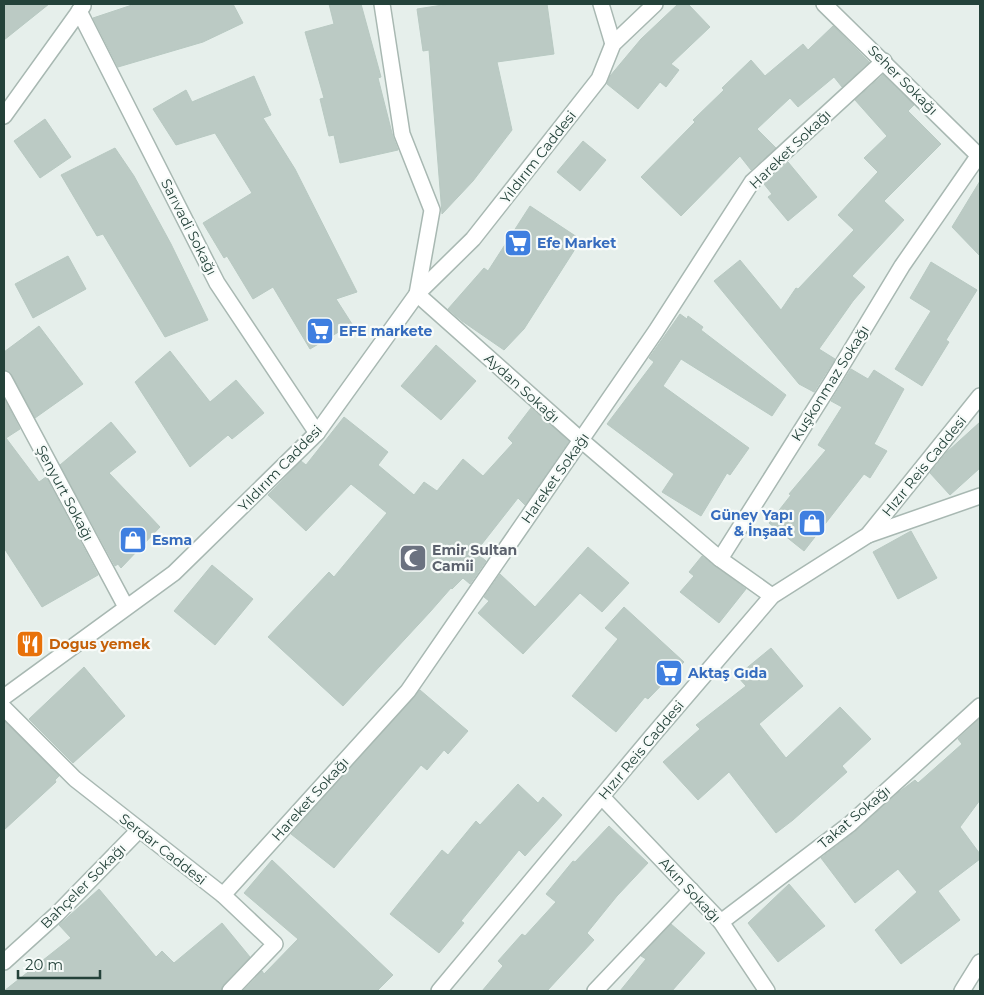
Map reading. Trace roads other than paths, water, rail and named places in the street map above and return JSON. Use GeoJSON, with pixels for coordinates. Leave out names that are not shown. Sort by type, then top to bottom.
{"type":"FeatureCollection","features":[{"type":"Feature","properties":{"kind":"street"},"geometry":{"type":"LineString","coordinates":[[382,4],[402,134],[432,210],[417,294]]}},
{"type":"Feature","properties":{"kind":"street"},"geometry":{"type":"LineString","coordinates":[[601,4],[613,44]]}},
{"type":"Feature","properties":{"kind":"street","name":"Yıldırım Caddesi"},"geometry":{"type":"LineString","coordinates":[[4,696],[174,573],[316,433],[417,294],[473,239],[599,79],[613,44],[655,4]]}},
{"type":"Feature","properties":{"kind":"street","name":"Seher Sokağı"},"geometry":{"type":"LineString","coordinates":[[824,4],[980,156]]}},
{"type":"Feature","properties":{"kind":"street"},"geometry":{"type":"LineString","coordinates":[[4,116],[82,8]]}},
{"type":"Feature","properties":{"kind":"street","name":"Sarıvadi Sokağı"},"geometry":{"type":"LineString","coordinates":[[82,8],[217,283],[316,433]]}},
{"type":"Feature","properties":{"kind":"street","name":"Hareket Sokağı"},"geometry":{"type":"LineString","coordinates":[[223,896],[408,691],[656,331],[752,182],[884,61]]}},
{"type":"Feature","properties":{"kind":"street","name":"Kuşkonmaz Sokağı"},"geometry":{"type":"LineString","coordinates":[[720,559],[833,380],[902,266],[980,156]]}},
{"type":"Feature","properties":{"kind":"street","name":"Aydan Sokağı"},"geometry":{"type":"LineString","coordinates":[[417,294],[581,440],[720,559]]}},
{"type":"Feature","properties":{"kind":"street","name":"Şenyurt Sokağı"},"geometry":{"type":"LineString","coordinates":[[4,379],[126,607]]}},
{"type":"Feature","properties":{"kind":"street","name":"Hızır Reis Caddesi"},"geometry":{"type":"LineString","coordinates":[[439,991],[772,596],[868,534],[980,396]]}},
{"type":"Feature","properties":{"kind":"street"},"geometry":{"type":"LineString","coordinates":[[868,534],[980,496]]}},
{"type":"Feature","properties":{"kind":"street"},"geometry":{"type":"LineString","coordinates":[[720,559],[772,596]]}},
{"type":"Feature","properties":{"kind":"street","name":"Takat Sokağı"},"geometry":{"type":"LineString","coordinates":[[721,922],[850,824],[980,706]]}},
{"type":"Feature","properties":{"kind":"street","name":"Serdar Caddesi"},"geometry":{"type":"LineString","coordinates":[[4,708],[75,779],[223,896],[275,944],[230,991]]}},
{"type":"Feature","properties":{"kind":"street","name":"Akın Sokağı"},"geometry":{"type":"LineString","coordinates":[[602,797],[721,922],[767,991]]}},
{"type":"Feature","properties":{"kind":"street","name":"Bahçeler Sokağı"},"geometry":{"type":"LineString","coordinates":[[4,962],[57,914],[139,830]]}},
{"type":"Feature","properties":{"kind":"street"},"geometry":{"type":"LineString","coordinates":[[595,991],[691,890]]}},
{"type":"Feature","properties":{"kind":"street"},"geometry":{"type":"LineString","coordinates":[[962,991],[980,962]]}},
{"type":"Feature","properties":{"kind":"place","name":"Efe Market"},"geometry":{"type":"Point","coordinates":[518,243]}},
{"type":"Feature","properties":{"kind":"place","name":"EFE markete"},"geometry":{"type":"Point","coordinates":[320,331]}},
{"type":"Feature","properties":{"kind":"place","name":"Güney Yapı & İnşaat"},"geometry":{"type":"Point","coordinates":[812,523]}},
{"type":"Feature","properties":{"kind":"place","name":"Esma"},"geometry":{"type":"Point","coordinates":[133,540]}},
{"type":"Feature","properties":{"kind":"place","name":"Emir Sultan Camii"},"geometry":{"type":"Point","coordinates":[413,558]}},
{"type":"Feature","properties":{"kind":"place","name":"Dogus yemek"},"geometry":{"type":"Point","coordinates":[30,644]}},
{"type":"Feature","properties":{"kind":"place","name":"Aktaş Gıda"},"geometry":{"type":"Point","coordinates":[669,673]}}]}
